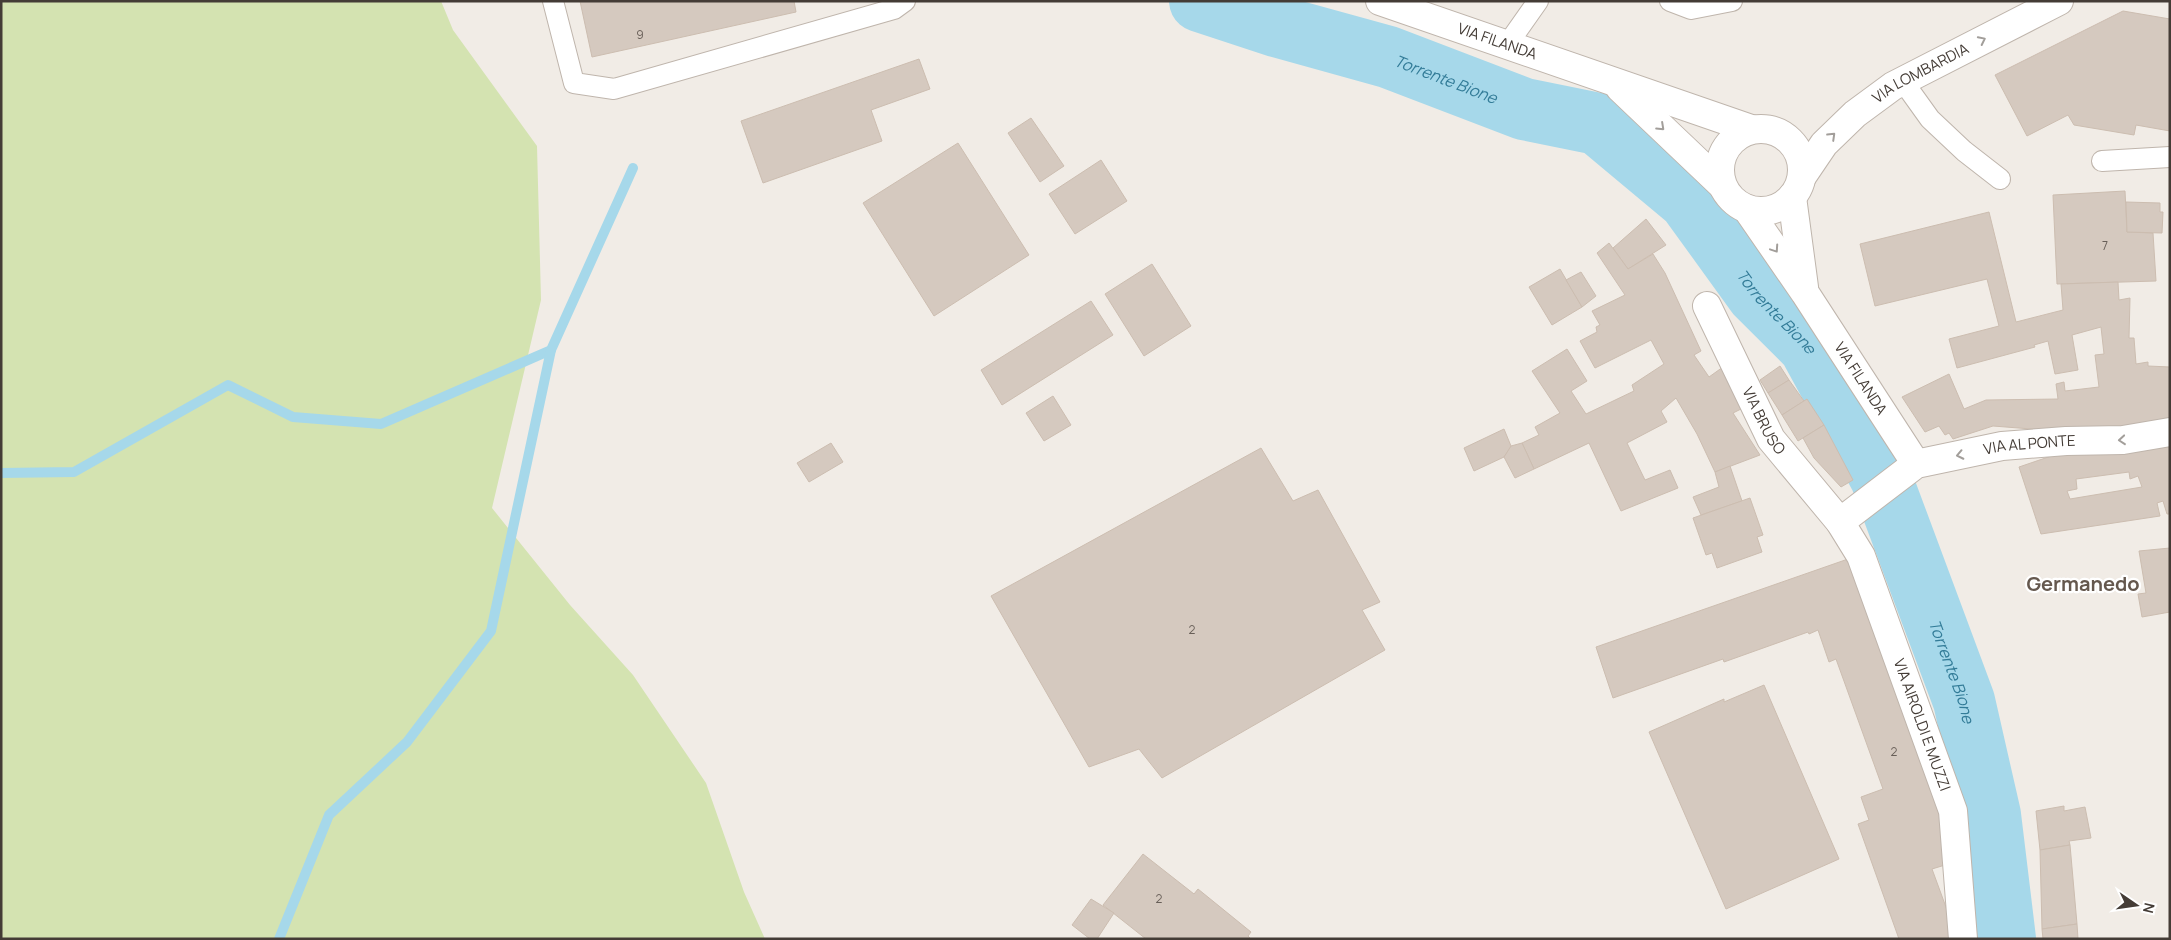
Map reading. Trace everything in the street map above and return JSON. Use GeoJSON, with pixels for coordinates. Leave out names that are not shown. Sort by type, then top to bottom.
{"type":"FeatureCollection","features":[{"type":"Feature","properties":{"kind":"street","name":"VIA LOMBARDIA"},"geometry":{"type":"LineString","coordinates":[[1798,186],[1830,138],[1855,114],[1902,80],[2059,1]]}},
{"type":"Feature","properties":{"kind":"street","name":"VIA FILANDA"},"geometry":{"type":"LineString","coordinates":[[1398,4],[1613,82],[1751,129],[1765,128],[1778,131],[1790,139],[1798,150],[1803,163],[1798,186],[1805,293]]}},
{"type":"Feature","properties":{"kind":"street","name":"VIA FILANDA"},"geometry":{"type":"LineString","coordinates":[[1613,82],[1722,185],[1732,199],[1747,209],[1805,293],[1906,471]]}},
{"type":"Feature","properties":{"kind":"street"},"geometry":{"type":"LineString","coordinates":[[1722,185],[1720,171],[1722,157],[1728,144],[1738,135],[1751,129]]}},
{"type":"Feature","properties":{"kind":"street"},"geometry":{"type":"LineString","coordinates":[[1747,209],[1759,212],[1783,206],[1798,186]]}},
{"type":"Feature","properties":{"kind":"street","name":"VIA BRUSO"},"geometry":{"type":"LineString","coordinates":[[1707,306],[1771,439],[1851,514]]}},
{"type":"Feature","properties":{"kind":"street","name":"VIA AL PONTE"},"geometry":{"type":"LineString","coordinates":[[1906,471],[2002,446],[2066,441],[2123,440],[2170,432]]}},
{"type":"Feature","properties":{"kind":"street"},"geometry":{"type":"LineString","coordinates":[[1851,514],[1906,471]]}},
{"type":"Feature","properties":{"kind":"street","name":"VIA AIROLDI E MUZZI"},"geometry":{"type":"LineString","coordinates":[[1851,514],[1861,556],[1954,811],[1963,939]]}},
{"type":"Feature","properties":{"kind":"lane"},"geometry":{"type":"LineString","coordinates":[[553,1],[574,83],[614,89],[876,14],[894,8],[905,1]]}},
{"type":"Feature","properties":{"kind":"lane"},"geometry":{"type":"LineString","coordinates":[[1507,45],[1538,1]]}},
{"type":"Feature","properties":{"kind":"lane"},"geometry":{"type":"LineString","coordinates":[[1670,1],[1691,10],[1732,1]]}},
{"type":"Feature","properties":{"kind":"lane"},"geometry":{"type":"LineString","coordinates":[[1902,80],[1930,119],[1964,152],[2000,179]]}},
{"type":"Feature","properties":{"kind":"lane"},"geometry":{"type":"LineString","coordinates":[[2102,161],[2170,157]]}},
{"type":"Feature","properties":{"kind":"green space"},"geometry":{"type":"Polygon","coordinates":[[[1,1],[441,1],[453,30],[537,146],[541,300],[492,508],[570,605],[633,675],[706,783],[744,892],[765,939],[1,939],[1,1]]]}},
{"type":"Feature","properties":{"kind":"building"},"geometry":{"type":"Polygon","coordinates":[[[580,1],[794,1],[796,12],[592,57],[580,1]]]}},
{"type":"Feature","properties":{"kind":"building"},"geometry":{"type":"Polygon","coordinates":[[[2123,11],[2170,19],[2170,131],[2136,125],[2134,135],[2074,125],[2068,115],[2027,136],[1995,75],[2123,11]]]}},
{"type":"Feature","properties":{"kind":"building"},"geometry":{"type":"Polygon","coordinates":[[[919,59],[930,89],[871,110],[882,141],[763,183],[741,121],[919,59]]]}},
{"type":"Feature","properties":{"kind":"building"},"geometry":{"type":"Polygon","coordinates":[[[1031,118],[1064,166],[1040,182],[1008,133],[1031,118]]]}},
{"type":"Feature","properties":{"kind":"building"},"geometry":{"type":"Polygon","coordinates":[[[958,143],[1029,255],[934,316],[863,203],[958,143]]]}},
{"type":"Feature","properties":{"kind":"building"},"geometry":{"type":"Polygon","coordinates":[[[1101,160],[1127,201],[1075,234],[1049,194],[1101,160]]]}},
{"type":"Feature","properties":{"kind":"building"},"geometry":{"type":"Polygon","coordinates":[[[2125,191],[2127,232],[2153,233],[2156,281],[2057,284],[2053,195],[2125,191]]]}},
{"type":"Feature","properties":{"kind":"building"},"geometry":{"type":"Polygon","coordinates":[[[2126,202],[2160,203],[2160,212],[2163,212],[2162,233],[2127,232],[2126,202]]]}},
{"type":"Feature","properties":{"kind":"building"},"geometry":{"type":"Polygon","coordinates":[[[1989,212],[2016,322],[2063,310],[2061,284],[2118,282],[2119,300],[2130,298],[2129,338],[2134,338],[2136,364],[2148,362],[2148,366],[2170,367],[2170,422],[2108,435],[1993,426],[1953,439],[1949,433],[1945,435],[1939,426],[1925,432],[1902,397],[1949,374],[1964,409],[1986,400],[2058,399],[2056,384],[2064,382],[2065,391],[2099,387],[2095,355],[2104,354],[2101,327],[2072,335],[2078,370],[2055,374],[2048,341],[2034,345],[2035,347],[1957,368],[1949,339],[1999,326],[1987,279],[1875,306],[1860,244],[1989,212]]]}},
{"type":"Feature","properties":{"kind":"building"},"geometry":{"type":"Polygon","coordinates":[[[1646,219],[1666,245],[1628,269],[1613,248],[1646,219]]]}},
{"type":"Feature","properties":{"kind":"building"},"geometry":{"type":"Polygon","coordinates":[[[1609,243],[1628,269],[1653,254],[1665,273],[1701,351],[1694,355],[1709,377],[1723,367],[1749,405],[1733,413],[1760,455],[1715,472],[1697,434],[1676,398],[1661,411],[1667,422],[1627,443],[1645,480],[1670,470],[1678,488],[1621,511],[1589,443],[1534,469],[1522,443],[1539,435],[1535,427],[1560,413],[1532,371],[1567,349],[1587,381],[1571,391],[1586,414],[1634,391],[1632,385],[1664,364],[1651,340],[1595,368],[1580,341],[1597,332],[1596,327],[1600,325],[1592,311],[1625,295],[1597,253],[1609,243]]]}},
{"type":"Feature","properties":{"kind":"building"},"geometry":{"type":"Polygon","coordinates":[[[1152,264],[1191,326],[1144,356],[1105,294],[1152,264]]]}},
{"type":"Feature","properties":{"kind":"building"},"geometry":{"type":"Polygon","coordinates":[[[1560,269],[1582,307],[1552,325],[1529,287],[1560,269]]]}},
{"type":"Feature","properties":{"kind":"building"},"geometry":{"type":"Polygon","coordinates":[[[1581,272],[1596,296],[1582,307],[1566,280],[1581,272]]]}},
{"type":"Feature","properties":{"kind":"building"},"geometry":{"type":"Polygon","coordinates":[[[1091,301],[1113,335],[1002,405],[981,370],[1091,301]]]}},
{"type":"Feature","properties":{"kind":"building"},"geometry":{"type":"Polygon","coordinates":[[[1780,366],[1789,380],[1768,393],[1760,380],[1780,366]]]}},
{"type":"Feature","properties":{"kind":"building"},"geometry":{"type":"Polygon","coordinates":[[[1789,380],[1804,401],[1782,415],[1768,393],[1789,380]]]}},
{"type":"Feature","properties":{"kind":"building"},"geometry":{"type":"Polygon","coordinates":[[[1053,396],[1071,425],[1044,441],[1026,413],[1053,396]]]}},
{"type":"Feature","properties":{"kind":"building"},"geometry":{"type":"Polygon","coordinates":[[[1807,399],[1824,425],[1798,441],[1782,415],[1807,399]]]}},
{"type":"Feature","properties":{"kind":"building"},"geometry":{"type":"Polygon","coordinates":[[[1824,425],[1853,480],[1841,487],[1814,458],[1803,438],[1824,425]]]}},
{"type":"Feature","properties":{"kind":"building"},"geometry":{"type":"Polygon","coordinates":[[[1504,429],[1511,446],[1510,449],[1504,457],[1474,471],[1464,448],[1504,429]]]}},
{"type":"Feature","properties":{"kind":"building"},"geometry":{"type":"Polygon","coordinates":[[[831,443],[843,462],[809,482],[797,463],[831,443]]]}},
{"type":"Feature","properties":{"kind":"building"},"geometry":{"type":"Polygon","coordinates":[[[1522,443],[1534,469],[1515,478],[1504,457],[1511,446],[1522,443]]]}},
{"type":"Feature","properties":{"kind":"building"},"geometry":{"type":"Polygon","coordinates":[[[2170,443],[2170,514],[2167,514],[2163,501],[2157,503],[2160,516],[2041,534],[2019,467],[2069,450],[2170,443]],[[2129,472],[2076,479],[2077,489],[2067,491],[2070,499],[2142,487],[2138,476],[2130,479],[2129,472]]]}},
{"type":"Feature","properties":{"kind":"building"},"geometry":{"type":"Polygon","coordinates":[[[1261,448],[1293,501],[1318,490],[1380,602],[1362,610],[1385,650],[1162,778],[1139,749],[1089,767],[991,596],[1261,448]]]}},
{"type":"Feature","properties":{"kind":"building"},"geometry":{"type":"Polygon","coordinates":[[[1730,466],[1742,501],[1701,515],[1693,497],[1719,487],[1715,472],[1730,466]]]}},
{"type":"Feature","properties":{"kind":"building"},"geometry":{"type":"Polygon","coordinates":[[[1750,498],[1763,535],[1757,537],[1762,552],[1717,568],[1712,553],[1706,555],[1693,518],[1750,498]]]}},
{"type":"Feature","properties":{"kind":"building"},"geometry":{"type":"Polygon","coordinates":[[[2170,548],[2170,612],[2142,617],[2138,594],[2146,593],[2139,551],[2170,548]]]}},
{"type":"Feature","properties":{"kind":"building"},"geometry":{"type":"Polygon","coordinates":[[[1848,559],[1944,825],[1945,865],[1932,869],[1954,929],[1954,939],[1899,939],[1858,824],[1869,820],[1861,797],[1883,789],[1836,659],[1829,662],[1818,630],[1724,662],[1723,659],[1613,698],[1596,647],[1848,559]]]}},
{"type":"Feature","properties":{"kind":"building"},"geometry":{"type":"Polygon","coordinates":[[[1764,685],[1839,859],[1726,909],[1649,732],[1724,699],[1724,702],[1764,685]]]}},
{"type":"Feature","properties":{"kind":"building"},"geometry":{"type":"Polygon","coordinates":[[[2064,806],[2064,811],[2085,807],[2091,838],[2069,841],[2070,845],[2040,850],[2036,811],[2064,806]]]}},
{"type":"Feature","properties":{"kind":"building"},"geometry":{"type":"Polygon","coordinates":[[[2070,845],[2077,924],[2042,929],[2040,850],[2070,845]]]}},
{"type":"Feature","properties":{"kind":"building"},"geometry":{"type":"Polygon","coordinates":[[[1143,854],[1194,894],[1198,889],[1251,932],[1248,936],[1251,939],[1146,939],[1103,905],[1143,854]]]}},
{"type":"Feature","properties":{"kind":"building"},"geometry":{"type":"Polygon","coordinates":[[[1091,899],[1114,913],[1097,939],[1090,939],[1072,925],[1091,899]]]}},
{"type":"Feature","properties":{"kind":"building"},"geometry":{"type":"Polygon","coordinates":[[[2077,924],[2078,939],[2043,939],[2042,929],[2077,924]]]}},
{"type":"Feature","properties":{"kind":"waterway","name":"Torrente Bione"},"geometry":{"type":"LineString","coordinates":[[1200,1],[1276,26],[1388,57],[1524,109],[1598,124],[1689,200],[1757,294],[1809,346],[1881,478],[1964,701],[1990,815],[2005,939]]}},
{"type":"Feature","properties":{"kind":"waterway"},"geometry":{"type":"LineString","coordinates":[[1,473],[74,472],[228,385],[293,417],[381,424],[551,350],[633,168]]}},
{"type":"Feature","properties":{"kind":"waterway"},"geometry":{"type":"LineString","coordinates":[[279,939],[329,815],[407,742],[491,631],[551,350]]}},
{"type":"Feature","properties":{"kind":"district","name":"Germanedo"},"geometry":{"type":"Point","coordinates":[2083,584]}}]}
